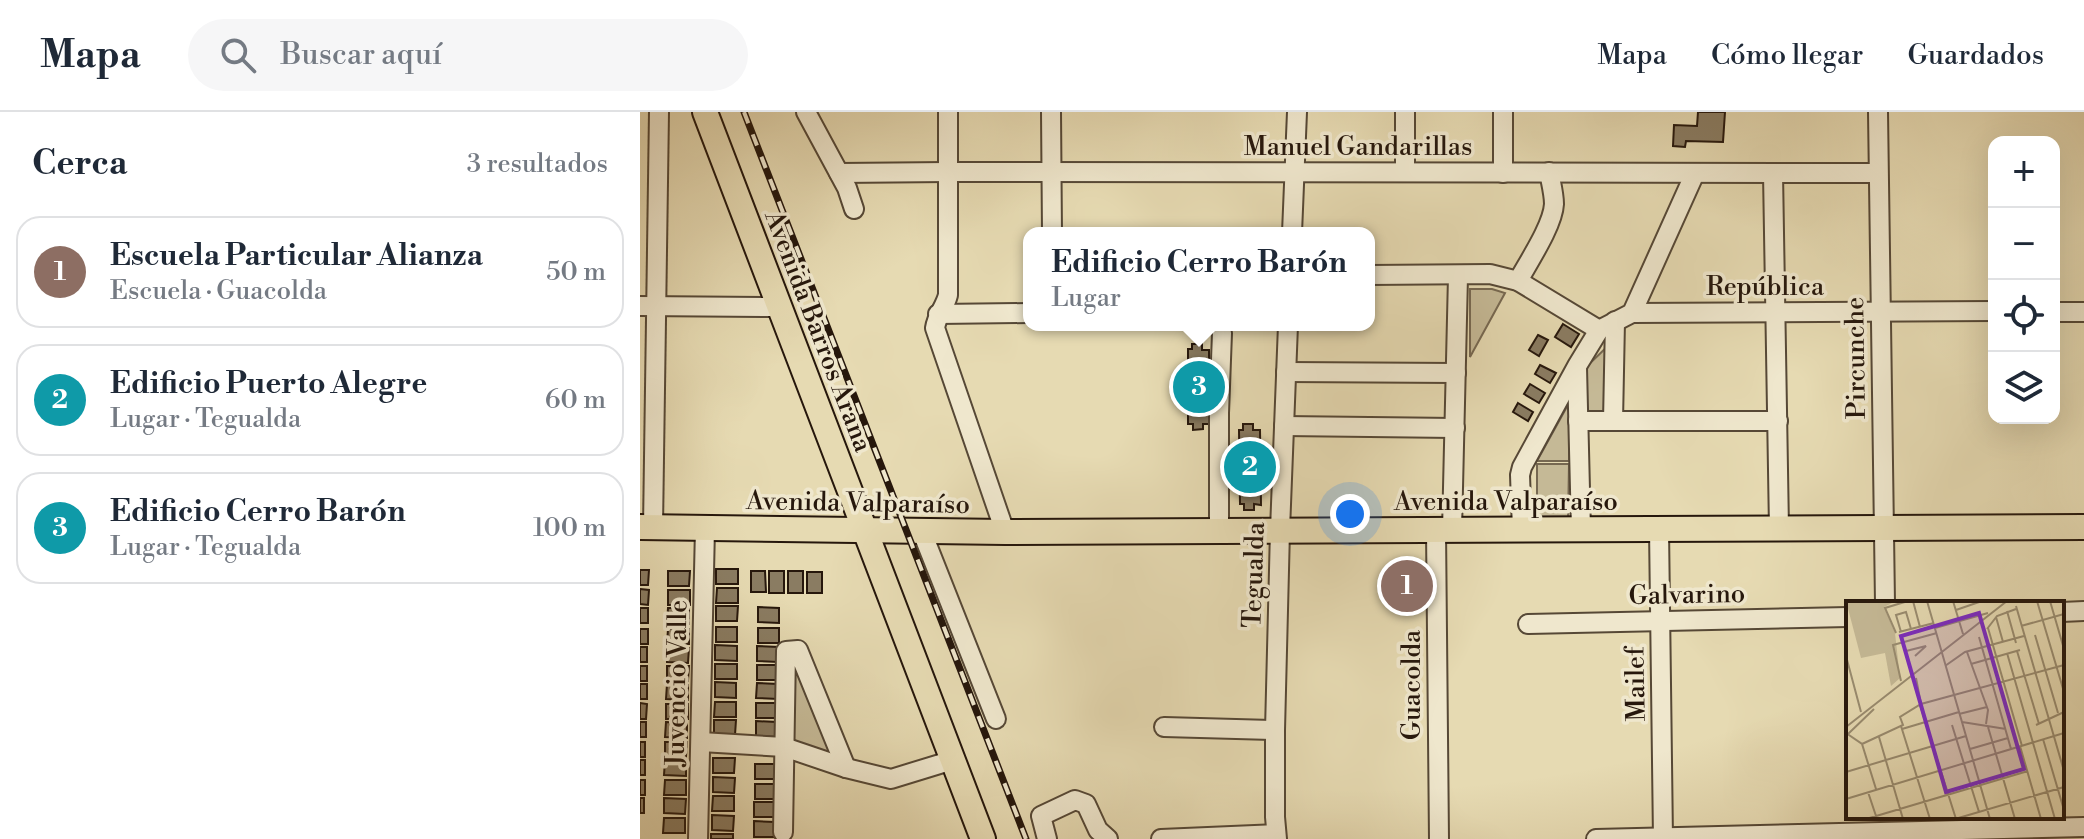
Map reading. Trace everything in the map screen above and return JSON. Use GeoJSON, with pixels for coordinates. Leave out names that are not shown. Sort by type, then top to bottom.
{"type":"FeatureCollection","features":[{"type":"Feature","properties":{"kind":"main road","name":"Avenida Barros Arana"},"geometry":{"type":"LineString","coordinates":[[705,112],[983,839]]}},
{"type":"Feature","properties":{"kind":"main road","name":"Avenida Valparaíso"},"geometry":{"type":"LineString","coordinates":[[647,527],[922,532],[2084,527]]}},
{"type":"Feature","properties":{"kind":"street"},"geometry":{"type":"LineString","coordinates":[[647,527],[648,306],[659,112]]}},
{"type":"Feature","properties":{"kind":"street"},"geometry":{"type":"LineString","coordinates":[[806,112],[847,188],[854,209]]}},
{"type":"Feature","properties":{"kind":"street"},"geometry":{"type":"LineString","coordinates":[[948,112],[948,295],[935,328],[1005,532]]}},
{"type":"Feature","properties":{"kind":"street"},"geometry":{"type":"LineString","coordinates":[[1051,112],[1052,227]]}},
{"type":"Feature","properties":{"kind":"street"},"geometry":{"type":"LineString","coordinates":[[1292,227],[1297,112]]}},
{"type":"Feature","properties":{"kind":"street"},"geometry":{"type":"LineString","coordinates":[[1405,112],[1405,172]]}},
{"type":"Feature","properties":{"kind":"street"},"geometry":{"type":"LineString","coordinates":[[1503,112],[1503,173]]}},
{"type":"Feature","properties":{"kind":"street","name":"Pircunche"},"geometry":{"type":"LineString","coordinates":[[1878,112],[1885,601]]}},
{"type":"Feature","properties":{"kind":"street"},"geometry":{"type":"LineString","coordinates":[[1518,281],[1554,207],[1549,172]]}},
{"type":"Feature","properties":{"kind":"street","name":"Manuel Gandarillas"},"geometry":{"type":"LineString","coordinates":[[839,173],[1878,173]]}},
{"type":"Feature","properties":{"kind":"street"},"geometry":{"type":"LineString","coordinates":[[1522,530],[1522,467],[1577,366],[1615,321],[1695,173]]}},
{"type":"Feature","properties":{"kind":"street"},"geometry":{"type":"LineString","coordinates":[[1773,173],[1779,529]]}},
{"type":"Feature","properties":{"kind":"street"},"geometry":{"type":"LineString","coordinates":[[1375,275],[1490,274],[1518,281],[1615,321]]}},
{"type":"Feature","properties":{"kind":"street","name":"Guacolda"},"geometry":{"type":"LineString","coordinates":[[1439,839],[1444,530],[1455,428],[1458,276]]}},
{"type":"Feature","properties":{"kind":"street"},"geometry":{"type":"LineString","coordinates":[[648,306],[779,307]]}},
{"type":"Feature","properties":{"kind":"street","name":"República"},"geometry":{"type":"LineString","coordinates":[[1615,321],[1775,312],[1988,311]]}},
{"type":"Feature","properties":{"kind":"street"},"geometry":{"type":"LineString","coordinates":[[2060,312],[2084,312]]}},
{"type":"Feature","properties":{"kind":"street"},"geometry":{"type":"LineString","coordinates":[[938,314],[1023,313]]}},
{"type":"Feature","properties":{"kind":"street"},"geometry":{"type":"LineString","coordinates":[[1613,421],[1615,321]]}},
{"type":"Feature","properties":{"kind":"street","name":"Tegualda"},"geometry":{"type":"LineString","coordinates":[[1277,837],[1275,730],[1288,331]]}},
{"type":"Feature","properties":{"kind":"street"},"geometry":{"type":"LineString","coordinates":[[1219,530],[1222,333]]}},
{"type":"Feature","properties":{"kind":"street"},"geometry":{"type":"LineString","coordinates":[[1577,366],[1581,530]]}},
{"type":"Feature","properties":{"kind":"street"},"geometry":{"type":"LineString","coordinates":[[1286,372],[1456,373]]}},
{"type":"Feature","properties":{"kind":"street"},"geometry":{"type":"LineString","coordinates":[[1578,421],[1778,421]]}},
{"type":"Feature","properties":{"kind":"street"},"geometry":{"type":"LineString","coordinates":[[1284,426],[1455,428]]}},
{"type":"Feature","properties":{"kind":"street","name":"Juvencio Valle"},"geometry":{"type":"LineString","coordinates":[[698,839],[705,528]]}},
{"type":"Feature","properties":{"kind":"street","name":"Mailef"},"geometry":{"type":"LineString","coordinates":[[1659,529],[1663,838]]}},
{"type":"Feature","properties":{"kind":"street"},"geometry":{"type":"LineString","coordinates":[[922,532],[996,719]]}},
{"type":"Feature","properties":{"kind":"street"},"geometry":{"type":"LineString","coordinates":[[2064,612],[2084,611]]}},
{"type":"Feature","properties":{"kind":"street","name":"Galvarino"},"geometry":{"type":"LineString","coordinates":[[1528,624],[1846,617]]}},
{"type":"Feature","properties":{"kind":"street"},"geometry":{"type":"LineString","coordinates":[[783,832],[786,651],[798,650],[846,768]]}},
{"type":"Feature","properties":{"kind":"street"},"geometry":{"type":"LineString","coordinates":[[1164,727],[1275,730]]}},
{"type":"Feature","properties":{"kind":"street"},"geometry":{"type":"LineString","coordinates":[[701,742],[784,747],[891,779],[953,760]]}},
{"type":"Feature","properties":{"kind":"street"},"geometry":{"type":"LineString","coordinates":[[1047,839],[1041,816],[1070,801],[1079,800],[1088,807],[1098,830],[1108,839]]}},
{"type":"Feature","properties":{"kind":"street"},"geometry":{"type":"LineString","coordinates":[[1596,839],[1886,829],[2084,827]]}},
{"type":"Feature","properties":{"kind":"street"},"geometry":{"type":"LineString","coordinates":[[1161,839],[1277,837]]}},
{"type":"Feature","properties":{"kind":"shaded area"},"geometry":{"type":"Polygon","coordinates":[[[1470,289],[1492,289],[1505,293],[1470,357],[1470,289]]]}},
{"type":"Feature","properties":{"kind":"shaded area"},"geometry":{"type":"Polygon","coordinates":[[[1610,344],[1609,422],[1582,422],[1583,370],[1610,344]]]}},
{"type":"Feature","properties":{"kind":"shaded area"},"geometry":{"type":"Polygon","coordinates":[[[1569,403],[1569,461],[1537,461],[1569,403]]]}},
{"type":"Feature","properties":{"kind":"shaded area"},"geometry":{"type":"Polygon","coordinates":[[[1537,464],[1569,464],[1568,522],[1537,522],[1537,464]]]}},
{"type":"Feature","properties":{"kind":"shaded area"},"geometry":{"type":"Polygon","coordinates":[[[794,658],[836,755],[790,741],[794,658]]]}},
{"type":"Feature","properties":{"kind":"building"},"geometry":{"type":"Polygon","coordinates":[[[1698,112],[1725,112],[1723,142],[1686,141],[1685,147],[1673,146],[1674,125],[1697,126],[1698,112]]]}},
{"type":"Feature","properties":{"kind":"building"},"geometry":{"type":"Polygon","coordinates":[[[1563,324],[1579,334],[1571,347],[1555,337],[1563,324]]]}},
{"type":"Feature","properties":{"kind":"building"},"geometry":{"type":"Polygon","coordinates":[[[1538,335],[1548,340],[1539,356],[1529,350],[1538,335]]]}},
{"type":"Feature","properties":{"kind":"building"},"geometry":{"type":"Polygon","coordinates":[[[1192,344],[1202,344],[1202,350],[1209,350],[1209,424],[1203,424],[1203,429],[1193,430],[1193,424],[1188,424],[1188,349],[1192,349],[1192,344]]]}},
{"type":"Feature","properties":{"kind":"building"},"geometry":{"type":"Polygon","coordinates":[[[1540,365],[1556,373],[1550,383],[1535,374],[1540,365]]]}},
{"type":"Feature","properties":{"kind":"building"},"geometry":{"type":"Polygon","coordinates":[[[1530,384],[1545,393],[1539,403],[1524,394],[1530,384]]]}},
{"type":"Feature","properties":{"kind":"building"},"geometry":{"type":"Polygon","coordinates":[[[1518,403],[1533,412],[1528,421],[1513,412],[1518,403]]]}},
{"type":"Feature","properties":{"kind":"building"},"geometry":{"type":"Polygon","coordinates":[[[1243,424],[1253,424],[1253,430],[1260,430],[1261,505],[1254,504],[1254,510],[1244,510],[1244,504],[1240,504],[1239,430],[1243,430],[1243,424]]]}},
{"type":"Feature","properties":{"kind":"building"},"geometry":{"type":"Polygon","coordinates":[[[716,569],[738,569],[738,584],[716,584],[716,569]]]}},
{"type":"Feature","properties":{"kind":"building"},"geometry":{"type":"Polygon","coordinates":[[[640,570],[649,570],[648,585],[640,585],[640,570]]]}},
{"type":"Feature","properties":{"kind":"building"},"geometry":{"type":"Polygon","coordinates":[[[668,571],[690,571],[689,586],[668,586],[668,571]]]}},
{"type":"Feature","properties":{"kind":"building"},"geometry":{"type":"Polygon","coordinates":[[[751,571],[765,571],[766,592],[751,592],[751,571]]]}},
{"type":"Feature","properties":{"kind":"building"},"geometry":{"type":"Polygon","coordinates":[[[769,571],[784,571],[784,593],[769,593],[769,571]]]}},
{"type":"Feature","properties":{"kind":"building"},"geometry":{"type":"Polygon","coordinates":[[[788,571],[803,571],[803,593],[788,593],[788,571]]]}},
{"type":"Feature","properties":{"kind":"building"},"geometry":{"type":"Polygon","coordinates":[[[807,572],[822,572],[822,593],[807,593],[807,572]]]}},
{"type":"Feature","properties":{"kind":"building"},"geometry":{"type":"Polygon","coordinates":[[[717,588],[738,588],[738,603],[716,603],[717,588]]]}},
{"type":"Feature","properties":{"kind":"building"},"geometry":{"type":"Polygon","coordinates":[[[640,589],[649,590],[648,605],[640,604],[640,589]]]}},
{"type":"Feature","properties":{"kind":"building"},"geometry":{"type":"Polygon","coordinates":[[[668,590],[690,590],[690,605],[668,605],[668,590]]]}},
{"type":"Feature","properties":{"kind":"building"},"geometry":{"type":"Polygon","coordinates":[[[716,606],[738,606],[737,621],[716,621],[716,606]]]}},
{"type":"Feature","properties":{"kind":"building"},"geometry":{"type":"Polygon","coordinates":[[[758,607],[779,608],[779,623],[758,622],[758,607]]]}},
{"type":"Feature","properties":{"kind":"building"},"geometry":{"type":"Polygon","coordinates":[[[640,608],[648,608],[648,623],[640,623],[640,608]]]}},
{"type":"Feature","properties":{"kind":"building"},"geometry":{"type":"Polygon","coordinates":[[[668,608],[689,608],[689,624],[667,623],[668,608]]]}},
{"type":"Feature","properties":{"kind":"building"},"geometry":{"type":"Polygon","coordinates":[[[716,627],[737,627],[737,642],[716,642],[716,627]]]}},
{"type":"Feature","properties":{"kind":"building"},"geometry":{"type":"Polygon","coordinates":[[[758,628],[779,628],[779,643],[758,643],[758,628]]]}},
{"type":"Feature","properties":{"kind":"building"},"geometry":{"type":"Polygon","coordinates":[[[640,629],[648,629],[648,644],[640,644],[640,629]]]}},
{"type":"Feature","properties":{"kind":"building"},"geometry":{"type":"Polygon","coordinates":[[[668,629],[689,629],[689,644],[667,644],[668,629]]]}},
{"type":"Feature","properties":{"kind":"building"},"geometry":{"type":"Polygon","coordinates":[[[715,645],[737,646],[737,661],[715,660],[715,645]]]}},
{"type":"Feature","properties":{"kind":"building"},"geometry":{"type":"Polygon","coordinates":[[[757,646],[779,647],[778,662],[757,661],[757,646]]]}},
{"type":"Feature","properties":{"kind":"building"},"geometry":{"type":"Polygon","coordinates":[[[640,647],[647,647],[647,662],[640,662],[640,647]]]}},
{"type":"Feature","properties":{"kind":"building"},"geometry":{"type":"Polygon","coordinates":[[[667,647],[689,648],[688,663],[667,662],[667,647]]]}},
{"type":"Feature","properties":{"kind":"building"},"geometry":{"type":"Polygon","coordinates":[[[715,664],[737,664],[737,679],[715,679],[715,664]]]}},
{"type":"Feature","properties":{"kind":"building"},"geometry":{"type":"Polygon","coordinates":[[[757,665],[779,665],[778,680],[757,680],[757,665]]]}},
{"type":"Feature","properties":{"kind":"building"},"geometry":{"type":"Polygon","coordinates":[[[640,666],[647,666],[647,681],[640,681],[640,666]]]}},
{"type":"Feature","properties":{"kind":"building"},"geometry":{"type":"Polygon","coordinates":[[[667,666],[689,666],[688,681],[667,681],[667,666]]]}},
{"type":"Feature","properties":{"kind":"building"},"geometry":{"type":"Polygon","coordinates":[[[715,682],[736,683],[736,698],[715,697],[715,682]]]}},
{"type":"Feature","properties":{"kind":"building"},"geometry":{"type":"Polygon","coordinates":[[[757,683],[778,684],[778,699],[756,698],[757,683]]]}},
{"type":"Feature","properties":{"kind":"building"},"geometry":{"type":"Polygon","coordinates":[[[640,684],[647,684],[647,699],[640,699],[640,684]]]}},
{"type":"Feature","properties":{"kind":"building"},"geometry":{"type":"Polygon","coordinates":[[[667,684],[688,685],[688,700],[666,699],[667,684]]]}},
{"type":"Feature","properties":{"kind":"building"},"geometry":{"type":"Polygon","coordinates":[[[715,702],[736,702],[736,717],[714,717],[715,702]]]}},
{"type":"Feature","properties":{"kind":"building"},"geometry":{"type":"Polygon","coordinates":[[[640,703],[647,704],[646,719],[640,719],[640,703]]]}},
{"type":"Feature","properties":{"kind":"building"},"geometry":{"type":"Polygon","coordinates":[[[756,703],[778,703],[778,718],[756,718],[756,703]]]}},
{"type":"Feature","properties":{"kind":"building"},"geometry":{"type":"Polygon","coordinates":[[[666,704],[688,704],[688,719],[666,719],[666,704]]]}},
{"type":"Feature","properties":{"kind":"building"},"geometry":{"type":"Polygon","coordinates":[[[714,720],[736,720],[735,735],[714,735],[714,720]]]}},
{"type":"Feature","properties":{"kind":"building"},"geometry":{"type":"Polygon","coordinates":[[[756,721],[777,722],[777,737],[756,736],[756,721]]]}},
{"type":"Feature","properties":{"kind":"building"},"geometry":{"type":"Polygon","coordinates":[[[640,722],[646,722],[646,737],[640,737],[640,722]]]}},
{"type":"Feature","properties":{"kind":"building"},"geometry":{"type":"Polygon","coordinates":[[[666,722],[687,723],[687,738],[665,737],[666,722]]]}},
{"type":"Feature","properties":{"kind":"building"},"geometry":{"type":"Polygon","coordinates":[[[640,742],[645,742],[645,757],[640,757],[640,742]]]}},
{"type":"Feature","properties":{"kind":"building"},"geometry":{"type":"Polygon","coordinates":[[[665,742],[687,742],[686,757],[665,757],[665,742]]]}},
{"type":"Feature","properties":{"kind":"building"},"geometry":{"type":"Polygon","coordinates":[[[713,758],[735,758],[734,773],[713,773],[713,758]]]}},
{"type":"Feature","properties":{"kind":"building"},"geometry":{"type":"Polygon","coordinates":[[[640,760],[645,760],[645,775],[640,775],[640,760]]]}},
{"type":"Feature","properties":{"kind":"building"},"geometry":{"type":"Polygon","coordinates":[[[665,760],[686,761],[686,776],[664,775],[665,760]]]}},
{"type":"Feature","properties":{"kind":"building"},"geometry":{"type":"Polygon","coordinates":[[[755,764],[777,764],[776,779],[755,779],[755,764]]]}},
{"type":"Feature","properties":{"kind":"building"},"geometry":{"type":"Polygon","coordinates":[[[713,777],[735,778],[734,793],[713,792],[713,777]]]}},
{"type":"Feature","properties":{"kind":"building"},"geometry":{"type":"Polygon","coordinates":[[[640,780],[645,780],[645,795],[640,795],[640,780]]]}},
{"type":"Feature","properties":{"kind":"building"},"geometry":{"type":"Polygon","coordinates":[[[665,780],[686,780],[686,795],[664,795],[665,780]]]}},
{"type":"Feature","properties":{"kind":"building"},"geometry":{"type":"Polygon","coordinates":[[[755,784],[777,784],[776,799],[755,799],[755,784]]]}},
{"type":"Feature","properties":{"kind":"building"},"geometry":{"type":"Polygon","coordinates":[[[713,796],[734,796],[734,811],[712,811],[713,796]]]}},
{"type":"Feature","properties":{"kind":"building"},"geometry":{"type":"Polygon","coordinates":[[[640,798],[644,798],[644,813],[640,813],[640,798]]]}},
{"type":"Feature","properties":{"kind":"building"},"geometry":{"type":"Polygon","coordinates":[[[664,798],[686,799],[685,814],[664,813],[664,798]]]}},
{"type":"Feature","properties":{"kind":"building"},"geometry":{"type":"Polygon","coordinates":[[[754,802],[776,802],[776,817],[754,817],[754,802]]]}},
{"type":"Feature","properties":{"kind":"building"},"geometry":{"type":"Polygon","coordinates":[[[712,815],[734,816],[733,831],[712,830],[712,815]]]}},
{"type":"Feature","properties":{"kind":"building"},"geometry":{"type":"Polygon","coordinates":[[[664,818],[685,818],[685,833],[663,833],[664,818]]]}},
{"type":"Feature","properties":{"kind":"building"},"geometry":{"type":"Polygon","coordinates":[[[754,821],[775,822],[775,837],[754,837],[754,821]]]}},
{"type":"Feature","properties":{"kind":"building"},"geometry":{"type":"Polygon","coordinates":[[[711,834],[733,834],[733,839],[711,839],[711,834]]]}},
{"type":"Feature","properties":{"kind":"railway"},"geometry":{"type":"LineString","coordinates":[[744,112],[1026,839]]}},
{"type":"Feature","properties":{"kind":"place","name":"Edificio Cerro Barón"},"geometry":{"type":"Point","coordinates":[1199,387]}},
{"type":"Feature","properties":{"kind":"place","name":"Edificio Puerto Alegre"},"geometry":{"type":"Point","coordinates":[1250,467]}},
{"type":"Feature","properties":{"kind":"place","name":"Escuela Particular Alianza"},"geometry":{"type":"Point","coordinates":[1407,586]}}]}
